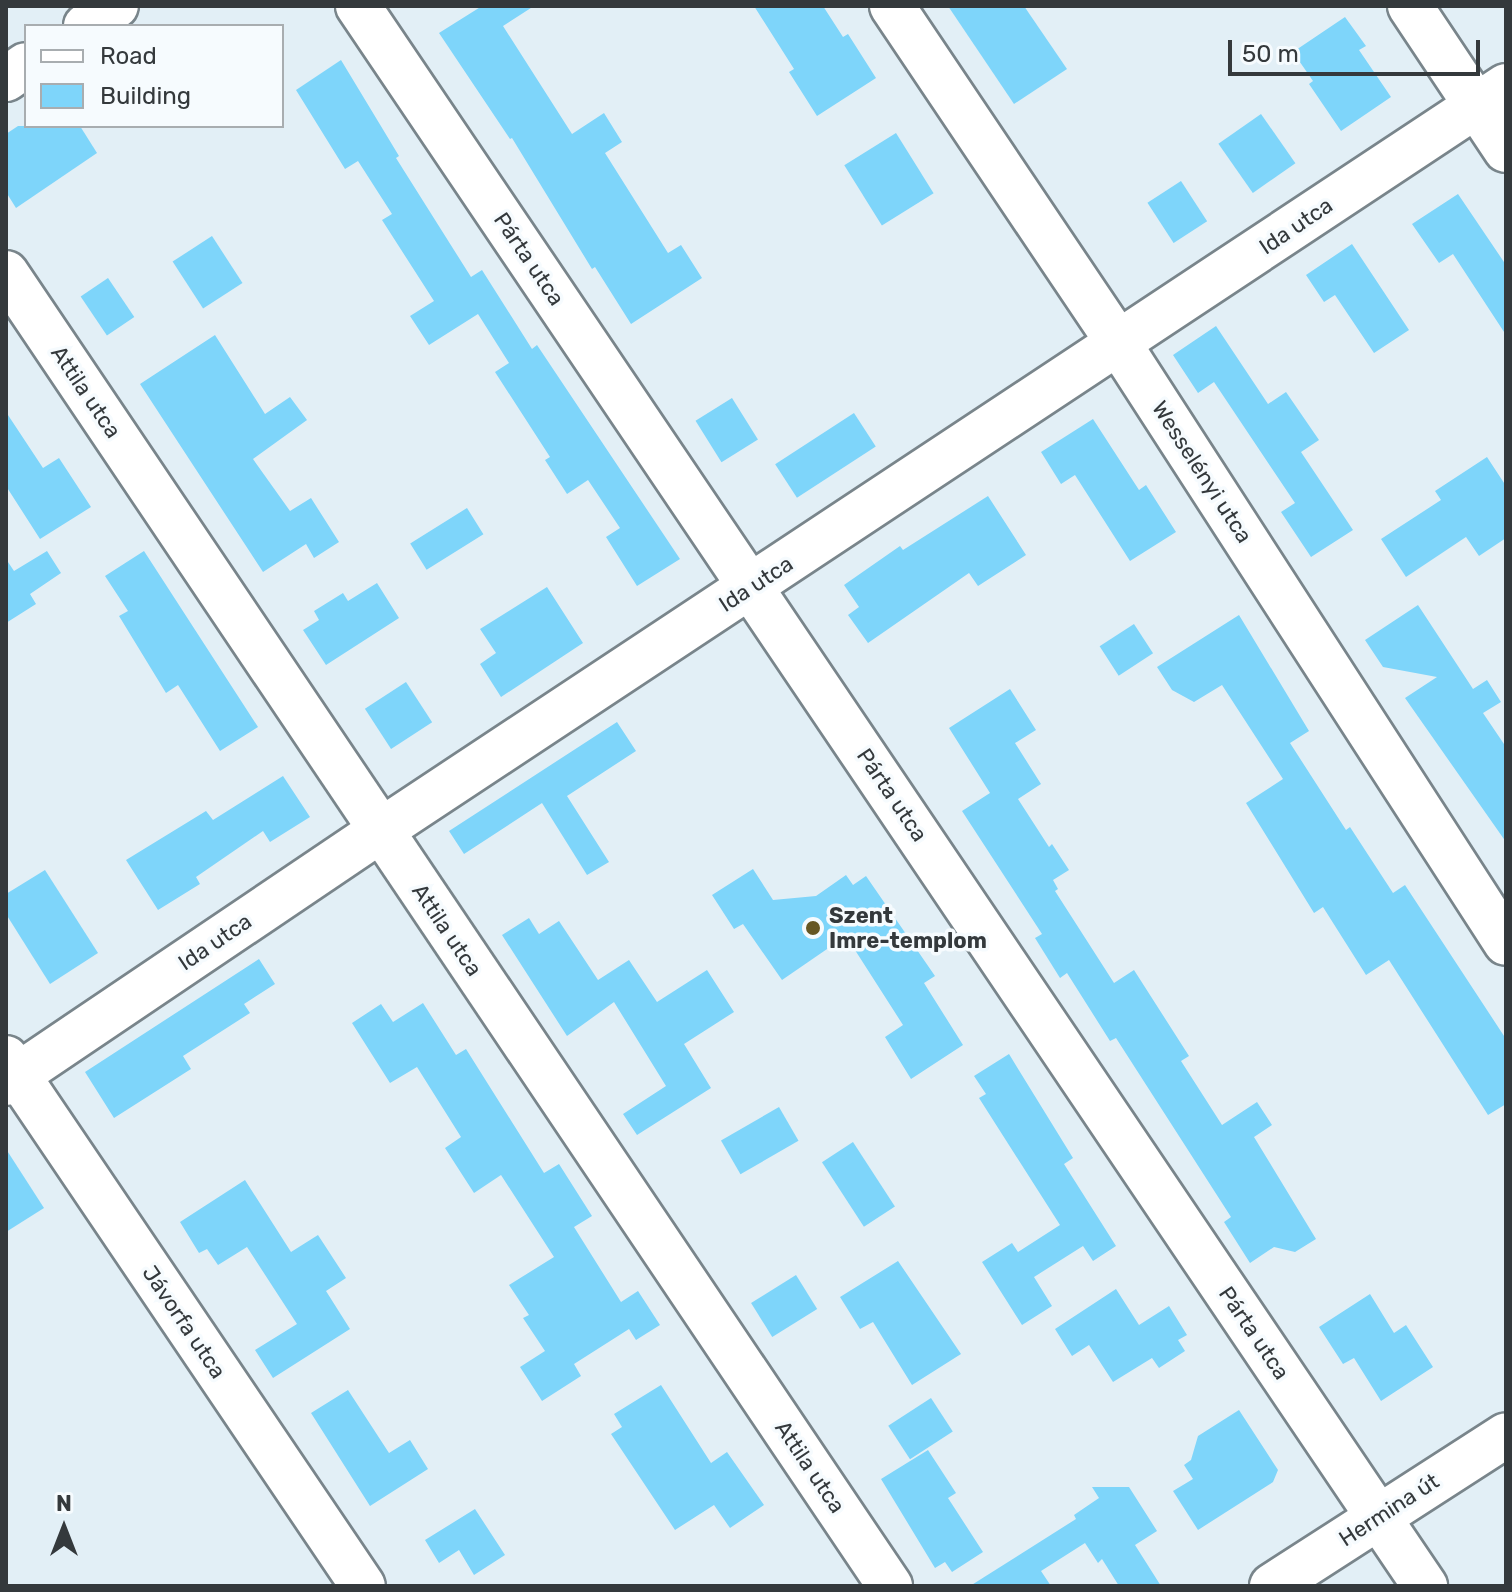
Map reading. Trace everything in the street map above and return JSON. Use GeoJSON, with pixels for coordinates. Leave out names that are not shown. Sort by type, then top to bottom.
{"type":"FeatureCollection","features":[{"type":"Feature","properties":{"kind":"street"},"geometry":{"type":"LineString","coordinates":[[89,24],[116,6]]}},
{"type":"Feature","properties":{"kind":"street","name":"Párta utca"},"geometry":{"type":"LineString","coordinates":[[358,6],[1425,1586]]}},
{"type":"Feature","properties":{"kind":"street","name":"Wesselényi utca"},"geometry":{"type":"LineString","coordinates":[[892,6],[1119,344],[1506,943]]}},
{"type":"Feature","properties":{"kind":"street"},"geometry":{"type":"LineString","coordinates":[[1410,6],[1491,96],[1506,150]]}},
{"type":"Feature","properties":{"kind":"street"},"geometry":{"type":"LineString","coordinates":[[6,79],[24,66]]}},
{"type":"Feature","properties":{"kind":"street","name":"Ida utca"},"geometry":{"type":"LineString","coordinates":[[10,1072],[752,587],[1491,96]]}},
{"type":"Feature","properties":{"kind":"street","name":"Attila utca"},"geometry":{"type":"LineString","coordinates":[[6,273],[890,1586]]}},
{"type":"Feature","properties":{"kind":"street","name":"Jávorfa utca"},"geometry":{"type":"LineString","coordinates":[[10,1072],[363,1586]]}},
{"type":"Feature","properties":{"kind":"street","name":"Hermina út"},"geometry":{"type":"LineString","coordinates":[[1272,1586],[1506,1435]]}},
{"type":"Feature","properties":{"kind":"building"},"geometry":{"type":"Polygon","coordinates":[[[482,6],[534,6],[503,26],[572,134],[604,113],[622,142],[605,153],[668,253],[681,245],[702,278],[631,324],[595,267],[592,269],[512,138],[439,33],[482,6]]]}},
{"type":"Feature","properties":{"kind":"building"},"geometry":{"type":"Polygon","coordinates":[[[754,6],[823,6],[843,37],[848,34],[876,78],[817,116],[789,72],[794,69],[754,6]]]}},
{"type":"Feature","properties":{"kind":"building"},"geometry":{"type":"Polygon","coordinates":[[[948,6],[1024,6],[1067,69],[1014,104],[948,6]]]}},
{"type":"Feature","properties":{"kind":"building"},"geometry":{"type":"Polygon","coordinates":[[[1345,17],[1366,46],[1359,50],[1391,97],[1341,131],[1309,84],[1313,81],[1293,52],[1345,17]]]}},
{"type":"Feature","properties":{"kind":"building"},"geometry":{"type":"Polygon","coordinates":[[[341,60],[399,156],[396,158],[471,277],[482,270],[532,349],[537,345],[680,559],[637,586],[606,537],[620,528],[588,480],[567,494],[545,460],[550,457],[495,372],[509,363],[478,314],[429,345],[410,316],[434,301],[382,220],[392,214],[358,161],[345,169],[296,90],[341,60]]]}},
{"type":"Feature","properties":{"kind":"building"},"geometry":{"type":"Polygon","coordinates":[[[1261,114],[1295,163],[1253,193],[1218,144],[1261,114]]]}},
{"type":"Feature","properties":{"kind":"building"},"geometry":{"type":"Polygon","coordinates":[[[18,126],[81,128],[97,153],[16,208],[6,192],[6,134],[18,126]]]}},
{"type":"Feature","properties":{"kind":"building"},"geometry":{"type":"Polygon","coordinates":[[[896,133],[934,193],[882,226],[844,165],[896,133]]]}},
{"type":"Feature","properties":{"kind":"building"},"geometry":{"type":"Polygon","coordinates":[[[1181,181],[1207,221],[1174,243],[1147,203],[1181,181]]]}},
{"type":"Feature","properties":{"kind":"building"},"geometry":{"type":"Polygon","coordinates":[[[1458,194],[1506,265],[1506,335],[1453,254],[1439,263],[1412,224],[1458,194]]]}},
{"type":"Feature","properties":{"kind":"building"},"geometry":{"type":"Polygon","coordinates":[[[212,236],[242,283],[203,309],[173,262],[212,236]]]}},
{"type":"Feature","properties":{"kind":"building"},"geometry":{"type":"Polygon","coordinates":[[[1352,244],[1409,330],[1374,353],[1335,295],[1324,302],[1306,275],[1352,244]]]}},
{"type":"Feature","properties":{"kind":"building"},"geometry":{"type":"Polygon","coordinates":[[[108,278],[134,317],[107,335],[81,296],[108,278]]]}},
{"type":"Feature","properties":{"kind":"building"},"geometry":{"type":"Polygon","coordinates":[[[1216,326],[1268,404],[1286,392],[1319,440],[1301,452],[1353,530],[1311,557],[1281,512],[1295,503],[1214,382],[1198,393],[1173,355],[1216,326]]]}},
{"type":"Feature","properties":{"kind":"building"},"geometry":{"type":"Polygon","coordinates":[[[215,335],[265,414],[290,397],[307,420],[253,459],[290,511],[311,498],[339,542],[314,558],[306,544],[263,572],[140,384],[215,335]]]}},
{"type":"Feature","properties":{"kind":"building"},"geometry":{"type":"Polygon","coordinates":[[[732,398],[758,440],[721,462],[696,421],[732,398]]]}},
{"type":"Feature","properties":{"kind":"building"},"geometry":{"type":"Polygon","coordinates":[[[6,412],[43,468],[59,458],[91,507],[40,539],[6,486],[6,412]]]}},
{"type":"Feature","properties":{"kind":"building"},"geometry":{"type":"Polygon","coordinates":[[[854,413],[876,447],[797,498],[775,464],[854,413]]]}},
{"type":"Feature","properties":{"kind":"building"},"geometry":{"type":"Polygon","coordinates":[[[1093,419],[1139,490],[1146,485],[1176,532],[1130,561],[1075,475],[1061,484],[1041,452],[1093,419]]]}},
{"type":"Feature","properties":{"kind":"building"},"geometry":{"type":"Polygon","coordinates":[[[1487,457],[1506,486],[1506,538],[1479,556],[1466,537],[1406,577],[1381,539],[1441,500],[1435,491],[1487,457]]]}},
{"type":"Feature","properties":{"kind":"building"},"geometry":{"type":"Polygon","coordinates":[[[988,496],[1026,555],[978,586],[969,573],[868,643],[848,615],[859,607],[844,585],[900,546],[903,550],[988,496]]]}},
{"type":"Feature","properties":{"kind":"building"},"geometry":{"type":"Polygon","coordinates":[[[467,508],[483,534],[427,570],[410,544],[467,508]]]}},
{"type":"Feature","properties":{"kind":"building"},"geometry":{"type":"Polygon","coordinates":[[[47,551],[61,573],[30,594],[36,604],[6,623],[6,559],[14,571],[47,551]]]}},
{"type":"Feature","properties":{"kind":"building"},"geometry":{"type":"Polygon","coordinates":[[[144,551],[258,727],[220,751],[178,685],[166,693],[119,616],[128,611],[105,576],[144,551]]]}},
{"type":"Feature","properties":{"kind":"building"},"geometry":{"type":"Polygon","coordinates":[[[377,583],[399,618],[326,665],[303,630],[319,620],[314,611],[343,593],[348,601],[377,583]]]}},
{"type":"Feature","properties":{"kind":"building"},"geometry":{"type":"Polygon","coordinates":[[[547,587],[583,643],[501,697],[480,664],[496,653],[480,629],[547,587]]]}},
{"type":"Feature","properties":{"kind":"building"},"geometry":{"type":"Polygon","coordinates":[[[1418,605],[1473,689],[1487,680],[1501,702],[1483,713],[1506,747],[1506,842],[1405,698],[1437,677],[1383,667],[1365,640],[1418,605]]]}},
{"type":"Feature","properties":{"kind":"building"},"geometry":{"type":"Polygon","coordinates":[[[1239,615],[1309,731],[1290,743],[1346,830],[1350,827],[1393,893],[1405,885],[1506,1039],[1506,1104],[1488,1115],[1389,960],[1366,975],[1323,907],[1314,913],[1246,803],[1283,779],[1222,685],[1194,702],[1172,690],[1157,667],[1239,615]]]}},
{"type":"Feature","properties":{"kind":"building"},"geometry":{"type":"Polygon","coordinates":[[[1134,624],[1153,653],[1119,676],[1100,646],[1134,624]]]}},
{"type":"Feature","properties":{"kind":"building"},"geometry":{"type":"Polygon","coordinates":[[[406,682],[432,722],[391,749],[365,709],[406,682]]]}},
{"type":"Feature","properties":{"kind":"building"},"geometry":{"type":"Polygon","coordinates":[[[1010,689],[1036,730],[1015,743],[1041,784],[1018,799],[1049,847],[1052,844],[1069,870],[1053,880],[1058,889],[1055,891],[1114,983],[1134,970],[1189,1056],[1181,1061],[1222,1125],[1257,1102],[1272,1125],[1254,1137],[1316,1239],[1295,1252],[1274,1247],[1250,1263],[1224,1222],[1231,1217],[1116,1038],[1110,1041],[1067,973],[1060,978],[1035,938],[1042,934],[962,811],[990,793],[949,728],[1010,689]]]}},
{"type":"Feature","properties":{"kind":"building"},"geometry":{"type":"Polygon","coordinates":[[[617,722],[636,751],[567,796],[609,862],[587,875],[542,803],[464,854],[449,831],[617,722]]]}},
{"type":"Feature","properties":{"kind":"building"},"geometry":{"type":"Polygon","coordinates":[[[283,776],[310,817],[270,842],[263,831],[196,877],[200,884],[158,910],[126,860],[206,811],[213,820],[283,776]]]}},
{"type":"Feature","properties":{"kind":"building"},"geometry":{"type":"Polygon","coordinates":[[[753,869],[773,900],[816,896],[846,875],[853,885],[866,876],[935,976],[924,983],[963,1045],[911,1079],[885,1037],[903,1025],[846,936],[782,980],[743,924],[734,929],[712,895],[753,869]]]}},
{"type":"Feature","properties":{"kind":"building"},"geometry":{"type":"Polygon","coordinates":[[[45,870],[98,953],[50,984],[6,914],[6,894],[45,870]]]}},
{"type":"Feature","properties":{"kind":"building"},"geometry":{"type":"Polygon","coordinates":[[[529,918],[539,934],[559,921],[598,980],[629,960],[657,1002],[707,970],[734,1012],[684,1044],[711,1088],[637,1135],[623,1114],[666,1086],[614,1002],[567,1036],[502,935],[529,918]]]}},
{"type":"Feature","properties":{"kind":"building"},"geometry":{"type":"Polygon","coordinates":[[[259,959],[275,984],[244,1004],[250,1013],[183,1056],[191,1069],[114,1118],[85,1072],[259,959]]]}},
{"type":"Feature","properties":{"kind":"building"},"geometry":{"type":"Polygon","coordinates":[[[423,1003],[456,1055],[466,1049],[544,1173],[559,1164],[592,1216],[574,1227],[621,1302],[638,1291],[660,1325],[636,1340],[629,1329],[574,1364],[581,1376],[542,1401],[520,1367],[545,1351],[523,1318],[529,1315],[509,1285],[554,1257],[501,1175],[474,1193],[445,1148],[461,1137],[417,1067],[390,1083],[352,1023],[381,1004],[393,1022],[423,1003]]]}},
{"type":"Feature","properties":{"kind":"building"},"geometry":{"type":"Polygon","coordinates":[[[1009,1054],[1073,1158],[1064,1164],[1116,1246],[1093,1261],[1083,1246],[1034,1277],[1052,1306],[1022,1325],[982,1262],[1012,1243],[1018,1252],[1060,1225],[979,1098],[986,1094],[974,1076],[1009,1054]]]}},
{"type":"Feature","properties":{"kind":"building"},"geometry":{"type":"Polygon","coordinates":[[[779,1107],[798,1141],[740,1174],[721,1140],[779,1107]]]}},
{"type":"Feature","properties":{"kind":"building"},"geometry":{"type":"Polygon","coordinates":[[[853,1142],[895,1207],[864,1227],[822,1162],[853,1142]]]}},
{"type":"Feature","properties":{"kind":"building"},"geometry":{"type":"Polygon","coordinates":[[[6,1149],[44,1208],[6,1232],[6,1149]]]}},
{"type":"Feature","properties":{"kind":"building"},"geometry":{"type":"Polygon","coordinates":[[[245,1180],[291,1252],[318,1235],[346,1278],[326,1291],[350,1329],[273,1378],[255,1350],[297,1324],[247,1247],[218,1265],[207,1249],[199,1253],[180,1222],[245,1180]]]}},
{"type":"Feature","properties":{"kind":"building"},"geometry":{"type":"Polygon","coordinates":[[[898,1261],[961,1354],[912,1385],[873,1322],[860,1329],[840,1297],[898,1261]]]}},
{"type":"Feature","properties":{"kind":"building"},"geometry":{"type":"Polygon","coordinates":[[[796,1275],[817,1309],[772,1337],[751,1303],[796,1275]]]}},
{"type":"Feature","properties":{"kind":"building"},"geometry":{"type":"Polygon","coordinates":[[[1116,1289],[1139,1325],[1169,1306],[1187,1335],[1178,1340],[1185,1351],[1159,1368],[1152,1358],[1113,1382],[1089,1345],[1072,1356],[1055,1329],[1116,1289]]]}},
{"type":"Feature","properties":{"kind":"building"},"geometry":{"type":"Polygon","coordinates":[[[1370,1294],[1394,1333],[1406,1325],[1433,1367],[1381,1401],[1354,1358],[1343,1364],[1319,1327],[1370,1294]]]}},
{"type":"Feature","properties":{"kind":"building"},"geometry":{"type":"Polygon","coordinates":[[[661,1385],[711,1463],[727,1452],[764,1505],[730,1528],[714,1505],[675,1530],[611,1434],[622,1427],[614,1414],[661,1385]]]}},
{"type":"Feature","properties":{"kind":"building"},"geometry":{"type":"Polygon","coordinates":[[[348,1390],[389,1453],[410,1440],[428,1469],[370,1506],[311,1413],[348,1390]]]}},
{"type":"Feature","properties":{"kind":"building"},"geometry":{"type":"Polygon","coordinates":[[[931,1398],[953,1432],[910,1459],[888,1426],[931,1398]]]}},
{"type":"Feature","properties":{"kind":"building"},"geometry":{"type":"Polygon","coordinates":[[[1239,1410],[1278,1470],[1273,1482],[1198,1530],[1173,1491],[1193,1479],[1184,1465],[1191,1460],[1198,1436],[1239,1410]]]}},
{"type":"Feature","properties":{"kind":"building"},"geometry":{"type":"Polygon","coordinates":[[[928,1450],[956,1493],[948,1498],[983,1552],[952,1572],[945,1562],[935,1568],[881,1479],[928,1450]]]}},
{"type":"Feature","properties":{"kind":"building"},"geometry":{"type":"Polygon","coordinates":[[[1092,1487],[1129,1487],[1157,1531],[1135,1545],[1161,1586],[1119,1586],[1102,1559],[1098,1563],[1085,1543],[1041,1571],[1051,1586],[970,1586],[1076,1519],[1074,1515],[1099,1498],[1092,1487]]]}},
{"type":"Feature","properties":{"kind":"building"},"geometry":{"type":"Polygon","coordinates":[[[475,1509],[505,1555],[474,1575],[459,1550],[439,1563],[425,1540],[475,1509]]]}},
{"type":"Feature","properties":{"kind":"place","name":"Szent Imre-templom"},"geometry":{"type":"Point","coordinates":[813,928]}}]}
